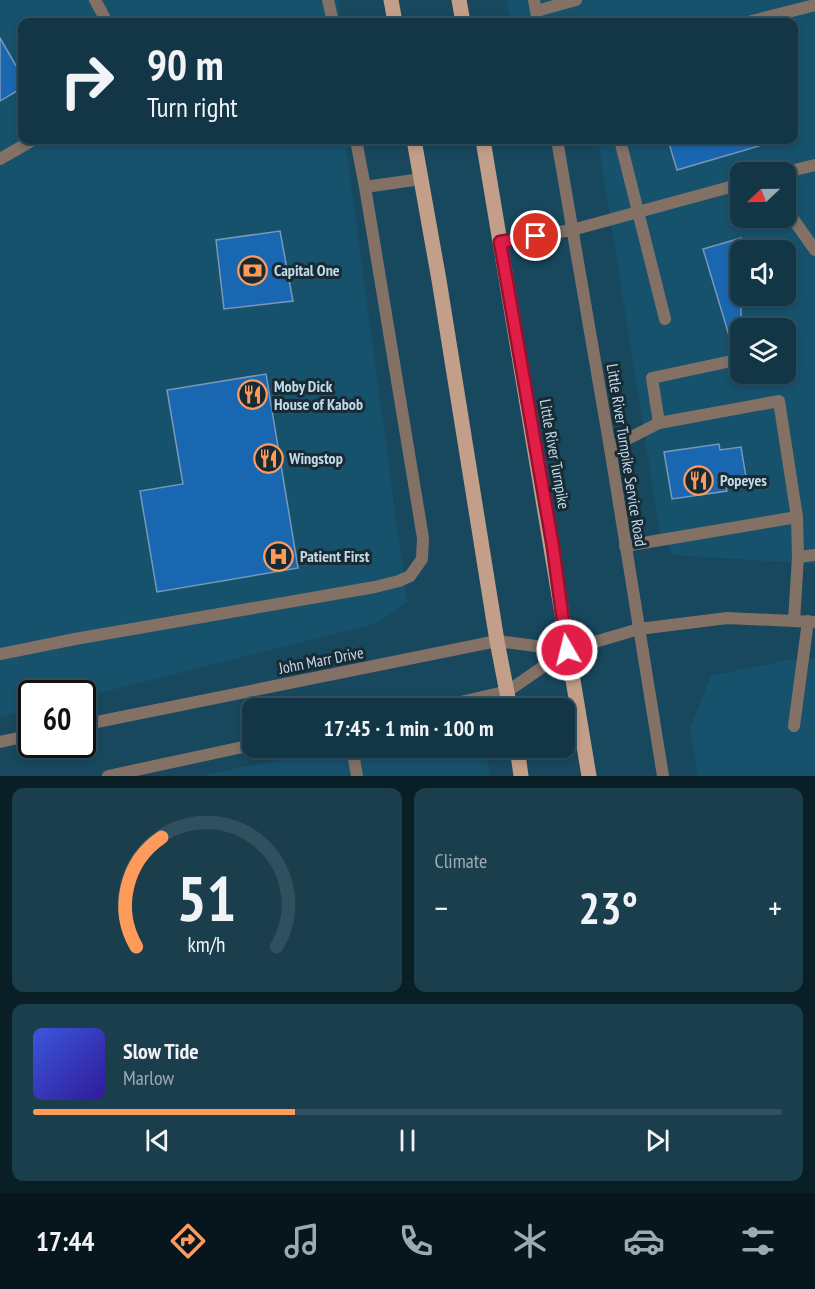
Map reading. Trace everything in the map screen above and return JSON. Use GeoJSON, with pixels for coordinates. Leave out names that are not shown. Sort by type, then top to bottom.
{"type":"FeatureCollection","features":[{"type":"Feature","properties":{"kind":"main road"},"geometry":{"type":"LineString","coordinates":[[391,0],[393,18]]}},
{"type":"Feature","properties":{"kind":"main road"},"geometry":{"type":"LineString","coordinates":[[459,0],[462,18]]}},
{"type":"Feature","properties":{"kind":"main road"},"geometry":{"type":"LineString","coordinates":[[415,144],[497,641],[509,698]]}},
{"type":"Feature","properties":{"kind":"main road","name":"Little River Turnpike"},"geometry":{"type":"LineString","coordinates":[[484,144],[553,547],[567,650],[589,776]]}},
{"type":"Feature","properties":{"kind":"main road"},"geometry":{"type":"LineString","coordinates":[[519,758],[522,776]]}},
{"type":"Feature","properties":{"kind":"street"},"geometry":{"type":"LineString","coordinates":[[95,0],[105,18]]}},
{"type":"Feature","properties":{"kind":"street"},"geometry":{"type":"LineString","coordinates":[[328,0],[332,18]]}},
{"type":"Feature","properties":{"kind":"street"},"geometry":{"type":"LineString","coordinates":[[536,11],[576,0]]}},
{"type":"Feature","properties":{"kind":"street"},"geometry":{"type":"LineString","coordinates":[[763,18],[815,4]]}},
{"type":"Feature","properties":{"kind":"street"},"geometry":{"type":"LineString","coordinates":[[0,159],[26,144]]}},
{"type":"Feature","properties":{"kind":"street"},"geometry":{"type":"LineString","coordinates":[[0,654],[375,587],[410,576],[422,559],[423,538],[357,144]]}},
{"type":"Feature","properties":{"kind":"street","name":"Little River Turnpike Service Road"},"geometry":{"type":"LineString","coordinates":[[558,144],[663,776]]}},
{"type":"Feature","properties":{"kind":"street"},"geometry":{"type":"LineString","coordinates":[[621,144],[665,319]]}},
{"type":"Feature","properties":{"kind":"street"},"geometry":{"type":"LineString","coordinates":[[796,170],[815,165]]}},
{"type":"Feature","properties":{"kind":"street"},"geometry":{"type":"LineString","coordinates":[[365,187],[421,179]]}},
{"type":"Feature","properties":{"kind":"street"},"geometry":{"type":"LineString","coordinates":[[500,242],[572,230],[730,187]]}},
{"type":"Feature","properties":{"kind":"street"},"geometry":{"type":"LineString","coordinates":[[796,223],[815,250]]}},
{"type":"Feature","properties":{"kind":"street"},"geometry":{"type":"LineString","coordinates":[[659,423],[652,378],[730,361]]}},
{"type":"Feature","properties":{"kind":"street"},"geometry":{"type":"LineString","coordinates":[[610,448],[659,423],[779,401],[796,517],[798,557],[794,621]]}},
{"type":"Feature","properties":{"kind":"street"},"geometry":{"type":"LineString","coordinates":[[625,546],[796,517]]}},
{"type":"Feature","properties":{"kind":"street"},"geometry":{"type":"LineString","coordinates":[[798,557],[815,555]]}},
{"type":"Feature","properties":{"kind":"street","name":"John Marr Drive"},"geometry":{"type":"LineString","coordinates":[[478,698],[508,691],[567,650],[639,629],[727,618],[811,622]]}},
{"type":"Feature","properties":{"kind":"street"},"geometry":{"type":"LineString","coordinates":[[794,726],[811,622]]}},
{"type":"Feature","properties":{"kind":"street","name":"John Marr Drive"},"geometry":{"type":"LineString","coordinates":[[96,722],[497,641],[567,650]]}},
{"type":"Feature","properties":{"kind":"street"},"geometry":{"type":"LineString","coordinates":[[0,742],[18,738]]}},
{"type":"Feature","properties":{"kind":"street"},"geometry":{"type":"LineString","coordinates":[[108,776],[155,771],[242,748]]}},
{"type":"Feature","properties":{"kind":"street"},"geometry":{"type":"LineString","coordinates":[[354,758],[357,776]]}},
{"type":"Feature","properties":{"kind":"shaded area"},"geometry":{"type":"Polygon","coordinates":[[[0,0],[337,0],[340,18],[18,18],[18,144],[363,144],[363,146],[346,148],[407,602],[377,623],[96,694],[96,680],[18,680],[18,712],[0,717],[0,0]]]}},
{"type":"Feature","properties":{"kind":"shaded area"},"geometry":{"type":"Polygon","coordinates":[[[507,0],[815,0],[815,564],[673,555],[660,533],[599,144],[798,144],[798,18],[509,18],[507,0]]]}},
{"type":"Feature","properties":{"kind":"shaded area"},"geometry":{"type":"Polygon","coordinates":[[[803,657],[815,659],[815,776],[698,776],[690,728],[711,676],[803,657]]]}},
{"type":"Feature","properties":{"kind":"shaded area"},"geometry":{"type":"Polygon","coordinates":[[[289,758],[487,758],[490,776],[209,776],[208,774],[289,758]]]}},
{"type":"Feature","properties":{"kind":"building"},"geometry":{"type":"Polygon","coordinates":[[[0,38],[18,69],[18,90],[0,101],[0,38]]]}},
{"type":"Feature","properties":{"kind":"building"},"geometry":{"type":"Polygon","coordinates":[[[669,144],[759,144],[759,146],[677,170],[669,144]]]}},
{"type":"Feature","properties":{"kind":"building","name":"Capital One"},"geometry":{"type":"Polygon","coordinates":[[[280,231],[293,301],[224,309],[216,240],[280,231]]]}},
{"type":"Feature","properties":{"kind":"building"},"geometry":{"type":"Polygon","coordinates":[[[730,241],[730,306],[741,306],[741,318],[730,318],[730,339],[703,249],[730,241]]]}},
{"type":"Feature","properties":{"kind":"building"},"geometry":{"type":"Polygon","coordinates":[[[266,374],[298,568],[157,592],[140,491],[183,484],[167,390],[266,374]]]}},
{"type":"Feature","properties":{"kind":"building"},"geometry":{"type":"Polygon","coordinates":[[[719,444],[720,450],[741,447],[747,483],[726,486],[727,491],[672,499],[664,452],[719,444]]]}},
{"type":"Feature","properties":{"kind":"place","name":"Capital One"},"geometry":{"type":"Point","coordinates":[253,270]}},
{"type":"Feature","properties":{"kind":"place","name":"Moby Dick House of Kabob"},"geometry":{"type":"Point","coordinates":[253,395]}},
{"type":"Feature","properties":{"kind":"place","name":"Wingstop"},"geometry":{"type":"Point","coordinates":[268,458]}},
{"type":"Feature","properties":{"kind":"place","name":"Popeyes"},"geometry":{"type":"Point","coordinates":[699,480]}},
{"type":"Feature","properties":{"kind":"place","name":"Patient First"},"geometry":{"type":"Point","coordinates":[279,556]}},
{"type":"Feature","properties":{"kind":"route"},"geometry":{"type":"LineString","coordinates":[[536,236],[500,242],[553,547],[567,650]]}}]}
